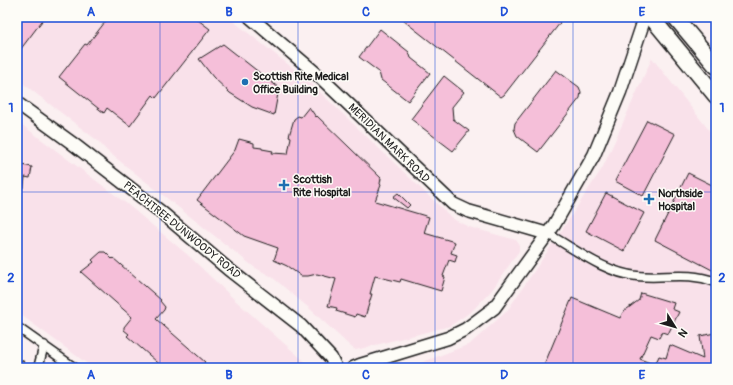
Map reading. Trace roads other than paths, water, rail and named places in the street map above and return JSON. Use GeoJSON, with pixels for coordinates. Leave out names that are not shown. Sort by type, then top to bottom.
{"type":"FeatureCollection","features":[{"type":"Feature","properties":{"kind":"highway"},"geometry":{"type":"LineString","coordinates":[[651,17],[716,96]]}},
{"type":"Feature","properties":{"kind":"highway"},"geometry":{"type":"LineString","coordinates":[[675,17],[716,66]]}},
{"type":"Feature","properties":{"kind":"main road","name":"MERIDIAN MARK ROAD"},"geometry":{"type":"LineString","coordinates":[[250,17],[319,76],[453,204],[468,211],[548,234]]}},
{"type":"Feature","properties":{"kind":"main road"},"geometry":{"type":"LineString","coordinates":[[353,368],[448,338],[472,325],[494,308],[548,234],[594,155],[620,92],[645,17]]}},
{"type":"Feature","properties":{"kind":"main road","name":"PEACHTREE DUNWOODY ROAD"},"geometry":{"type":"LineString","coordinates":[[17,103],[72,142],[161,212],[228,269],[301,326],[331,358],[336,368]]}},
{"type":"Feature","properties":{"kind":"street"},"geometry":{"type":"LineString","coordinates":[[548,234],[589,260],[625,274],[637,276],[692,276],[703,277],[716,282]]}},
{"type":"Feature","properties":{"kind":"street"},"geometry":{"type":"LineString","coordinates":[[17,327],[75,368]]}},
{"type":"Feature","properties":{"kind":"street"},"geometry":{"type":"LineString","coordinates":[[38,368],[44,345]]}},
{"type":"Feature","properties":{"kind":"place","name":"Scottish Rite Medical Office Building"},"geometry":{"type":"Point","coordinates":[245,82]}},
{"type":"Feature","properties":{"kind":"place","name":"Scottish Rite Hospital"},"geometry":{"type":"Point","coordinates":[284,185]}},
{"type":"Feature","properties":{"kind":"place","name":"Northside Hospital"},"geometry":{"type":"Point","coordinates":[649,199]}}]}
